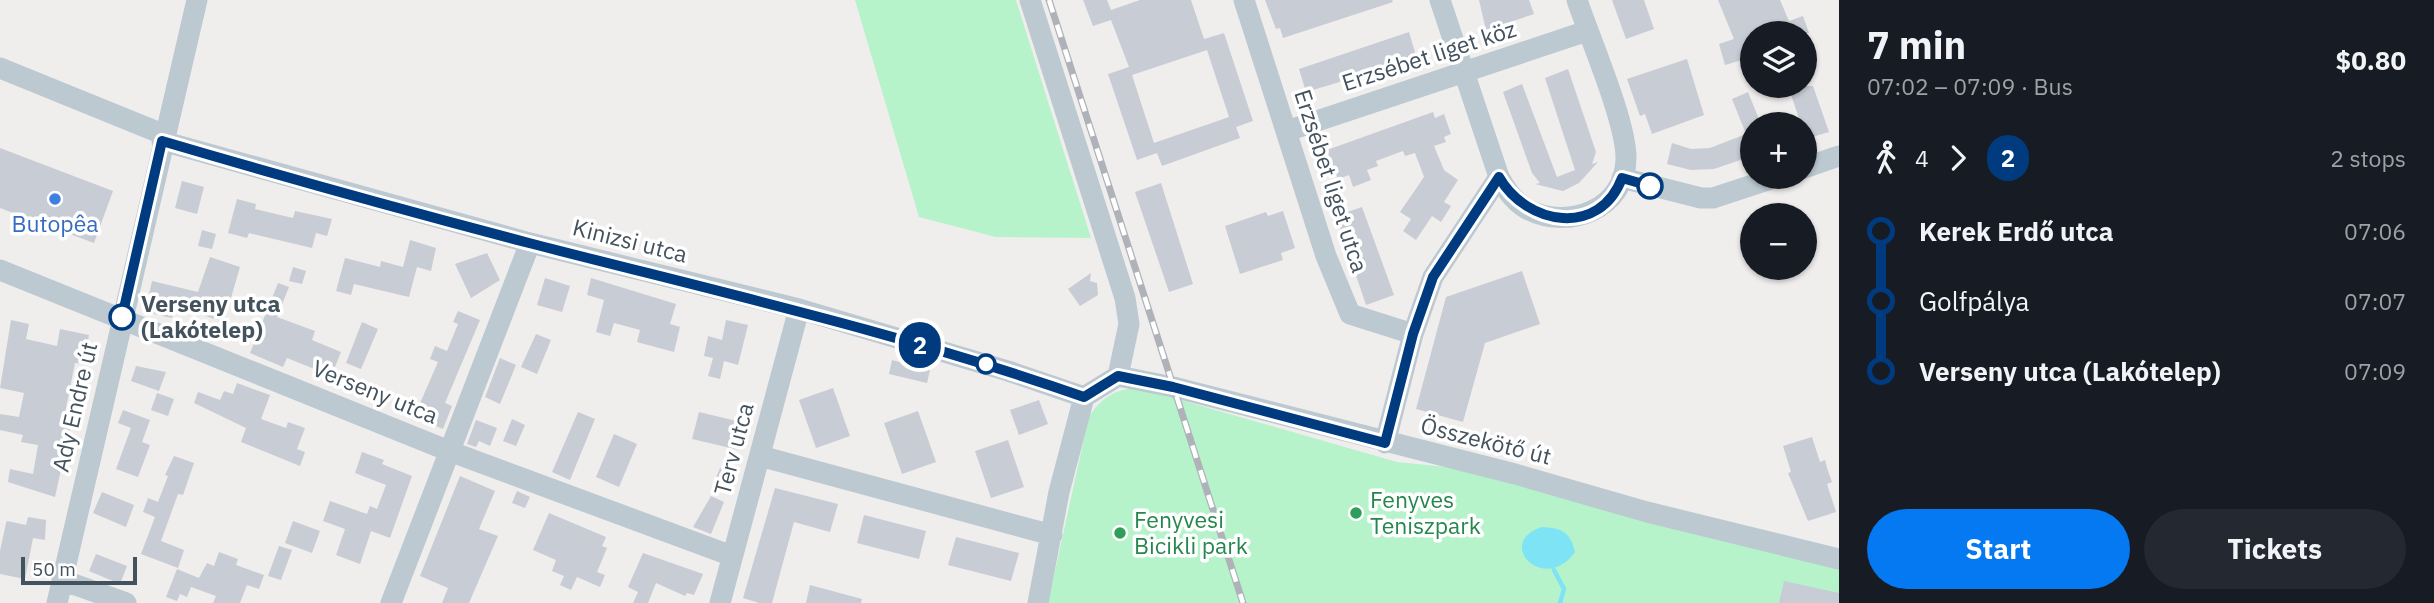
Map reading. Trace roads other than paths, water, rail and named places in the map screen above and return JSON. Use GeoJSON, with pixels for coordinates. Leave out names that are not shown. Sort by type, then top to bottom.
{"type":"FeatureCollection","features":[{"type":"Feature","properties":{"kind":"street","name":"Ady Endre út"},"geometry":{"type":"LineString","coordinates":[[57,603],[197,0]]}},
{"type":"Feature","properties":{"kind":"street"},"geometry":{"type":"LineString","coordinates":[[1030,0],[1125,298],[1129,324],[1118,376],[1084,397],[1038,603]]}},
{"type":"Feature","properties":{"kind":"street","name":"Erzsébet liget utca"},"geometry":{"type":"LineString","coordinates":[[1244,0],[1326,256],[1349,314],[1413,334]]}},
{"type":"Feature","properties":{"kind":"street"},"geometry":{"type":"LineString","coordinates":[[1440,0],[1499,177],[1508,193],[1527,209],[1566,218],[1588,213],[1607,202],[1622,178],[1626,158],[1622,131],[1577,0]]}},
{"type":"Feature","properties":{"kind":"street","name":"Erzsébet liget köz"},"geometry":{"type":"LineString","coordinates":[[1287,131],[1587,31]]}},
{"type":"Feature","properties":{"kind":"street","name":"Kinizsi utca"},"geometry":{"type":"LineString","coordinates":[[0,68],[165,134],[530,243],[799,309],[1008,371],[1084,397]]}},
{"type":"Feature","properties":{"kind":"street"},"geometry":{"type":"LineString","coordinates":[[1817,164],[1839,156]]}},
{"type":"Feature","properties":{"kind":"street"},"geometry":{"type":"LineString","coordinates":[[1385,443],[1413,334],[1433,277],[1499,177]]}},
{"type":"Feature","properties":{"kind":"street"},"geometry":{"type":"LineString","coordinates":[[1622,178],[1701,198],[1713,198],[1740,189]]}},
{"type":"Feature","properties":{"kind":"street"},"geometry":{"type":"LineString","coordinates":[[391,603],[530,243]]}},
{"type":"Feature","properties":{"kind":"street","name":"Verseny utca"},"geometry":{"type":"LineString","coordinates":[[0,270],[449,451],[732,556]]}},
{"type":"Feature","properties":{"kind":"street","name":"Terv utca"},"geometry":{"type":"LineString","coordinates":[[720,603],[799,309]]}},
{"type":"Feature","properties":{"kind":"street","name":"Összekötő út"},"geometry":{"type":"LineString","coordinates":[[1118,376],[1173,387],[1839,559]]}},
{"type":"Feature","properties":{"kind":"street"},"geometry":{"type":"LineString","coordinates":[[760,456],[1052,534]]}},
{"type":"Feature","properties":{"kind":"street"},"geometry":{"type":"LineString","coordinates":[[62,580],[126,603]]}},
{"type":"Feature","properties":{"kind":"water"},"geometry":{"type":"Polygon","coordinates":[[[1542,527],[1560,530],[1571,540],[1575,552],[1563,564],[1550,568],[1538,567],[1529,562],[1523,553],[1522,544],[1528,534],[1542,527]]]}},
{"type":"Feature","properties":{"kind":"waterway"},"geometry":{"type":"LineString","coordinates":[[1554,570],[1564,589],[1560,603]]}},
{"type":"Feature","properties":{"kind":"railway"},"geometry":{"type":"LineString","coordinates":[[1049,0],[1243,603]]}},
{"type":"Feature","properties":{"kind":"place","name":"Butopêa"},"geometry":{"type":"Point","coordinates":[55,199]}},
{"type":"Feature","properties":{"kind":"place","name":"Verseny utca (Lakótelep)"},"geometry":{"type":"Point","coordinates":[122,317]}},
{"type":"Feature","properties":{"kind":"place","name":"Fenyves Teniszpark"},"geometry":{"type":"Point","coordinates":[1356,513]}},
{"type":"Feature","properties":{"kind":"place","name":"Fenyvesi Bicikli park"},"geometry":{"type":"Point","coordinates":[1120,533]}}]}
